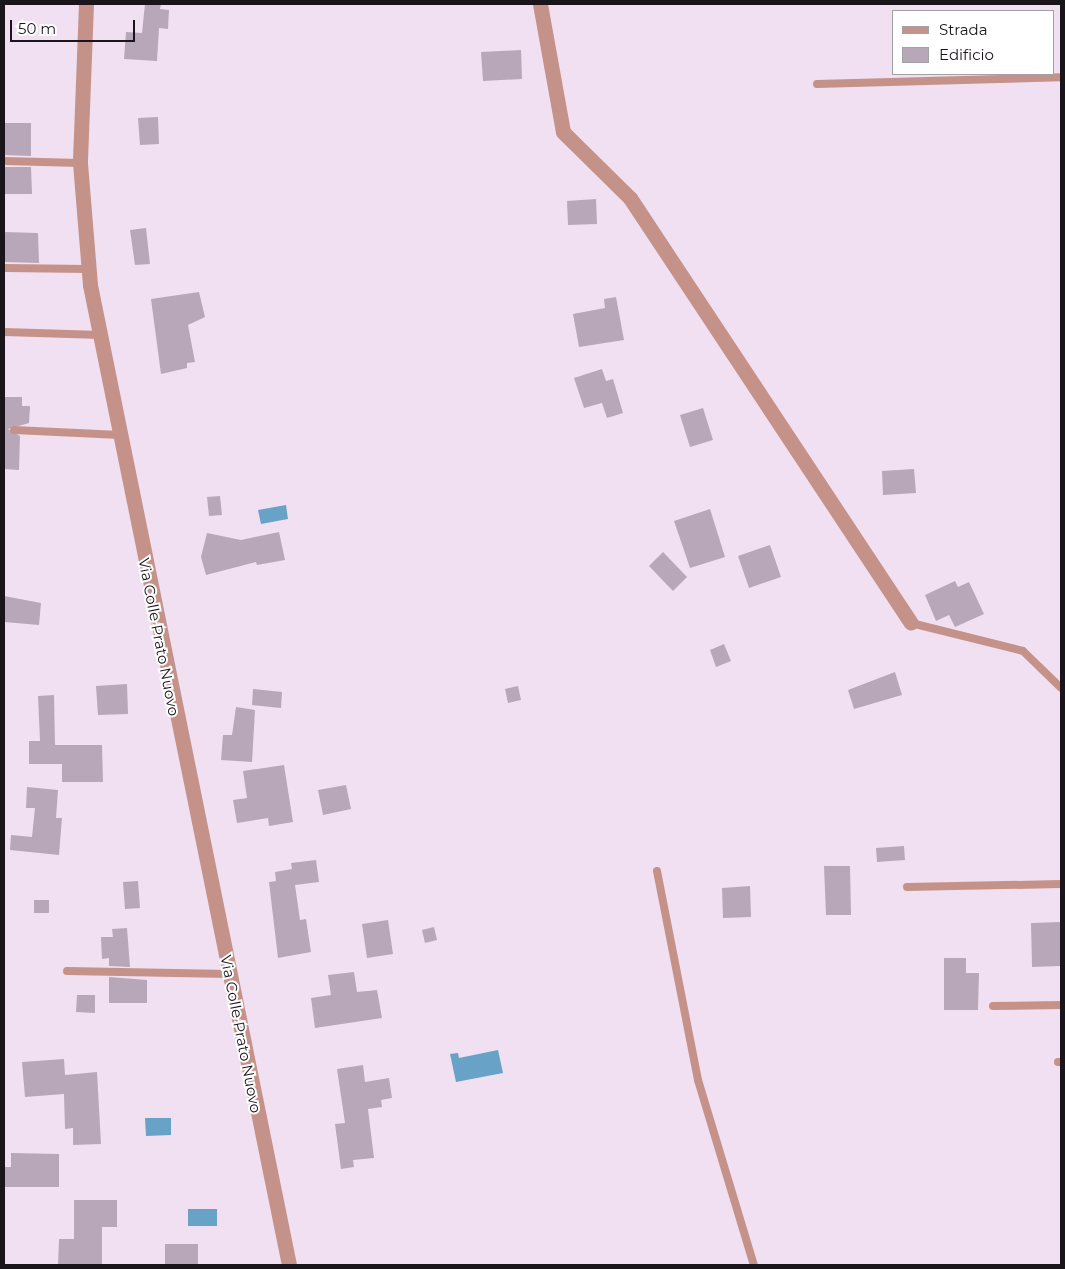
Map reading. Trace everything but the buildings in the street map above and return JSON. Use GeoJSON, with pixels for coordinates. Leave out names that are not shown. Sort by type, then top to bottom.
{"type":"FeatureCollection","features":[{"type":"Feature","properties":{"kind":"street","name":"Via Colle Prato Nuovo"},"geometry":{"type":"LineString","coordinates":[[86,4],[80,163],[88,269],[289,1265]]}},
{"type":"Feature","properties":{"kind":"street"},"geometry":{"type":"LineString","coordinates":[[540,4],[563,132],[630,198],[911,623]]}},
{"type":"Feature","properties":{"kind":"lane"},"geometry":{"type":"LineString","coordinates":[[817,84],[1061,77]]}},
{"type":"Feature","properties":{"kind":"lane"},"geometry":{"type":"LineString","coordinates":[[4,161],[80,163]]}},
{"type":"Feature","properties":{"kind":"lane"},"geometry":{"type":"LineString","coordinates":[[4,268],[88,269]]}},
{"type":"Feature","properties":{"kind":"lane"},"geometry":{"type":"LineString","coordinates":[[4,332],[100,335]]}},
{"type":"Feature","properties":{"kind":"lane"},"geometry":{"type":"LineString","coordinates":[[14,430],[120,435]]}},
{"type":"Feature","properties":{"kind":"lane"},"geometry":{"type":"LineString","coordinates":[[911,623],[1023,650],[1061,688]]}},
{"type":"Feature","properties":{"kind":"lane"},"geometry":{"type":"LineString","coordinates":[[657,871],[698,1080],[754,1265]]}},
{"type":"Feature","properties":{"kind":"lane"},"geometry":{"type":"LineString","coordinates":[[907,887],[1061,884]]}},
{"type":"Feature","properties":{"kind":"lane"},"geometry":{"type":"LineString","coordinates":[[67,971],[229,974]]}},
{"type":"Feature","properties":{"kind":"lane"},"geometry":{"type":"LineString","coordinates":[[993,1006],[1061,1005]]}},
{"type":"Feature","properties":{"kind":"water"},"geometry":{"type":"Polygon","coordinates":[[[286,505],[288,519],[261,524],[258,510],[286,505]]]}},
{"type":"Feature","properties":{"kind":"water"},"geometry":{"type":"Polygon","coordinates":[[[498,1050],[503,1073],[456,1082],[450,1054],[458,1053],[459,1058],[498,1050]]]}},
{"type":"Feature","properties":{"kind":"water"},"geometry":{"type":"Polygon","coordinates":[[[145,1118],[171,1118],[171,1135],[146,1136],[145,1118]]]}},
{"type":"Feature","properties":{"kind":"water"},"geometry":{"type":"Polygon","coordinates":[[[188,1209],[217,1209],[217,1226],[188,1226],[188,1209]]]}}]}
